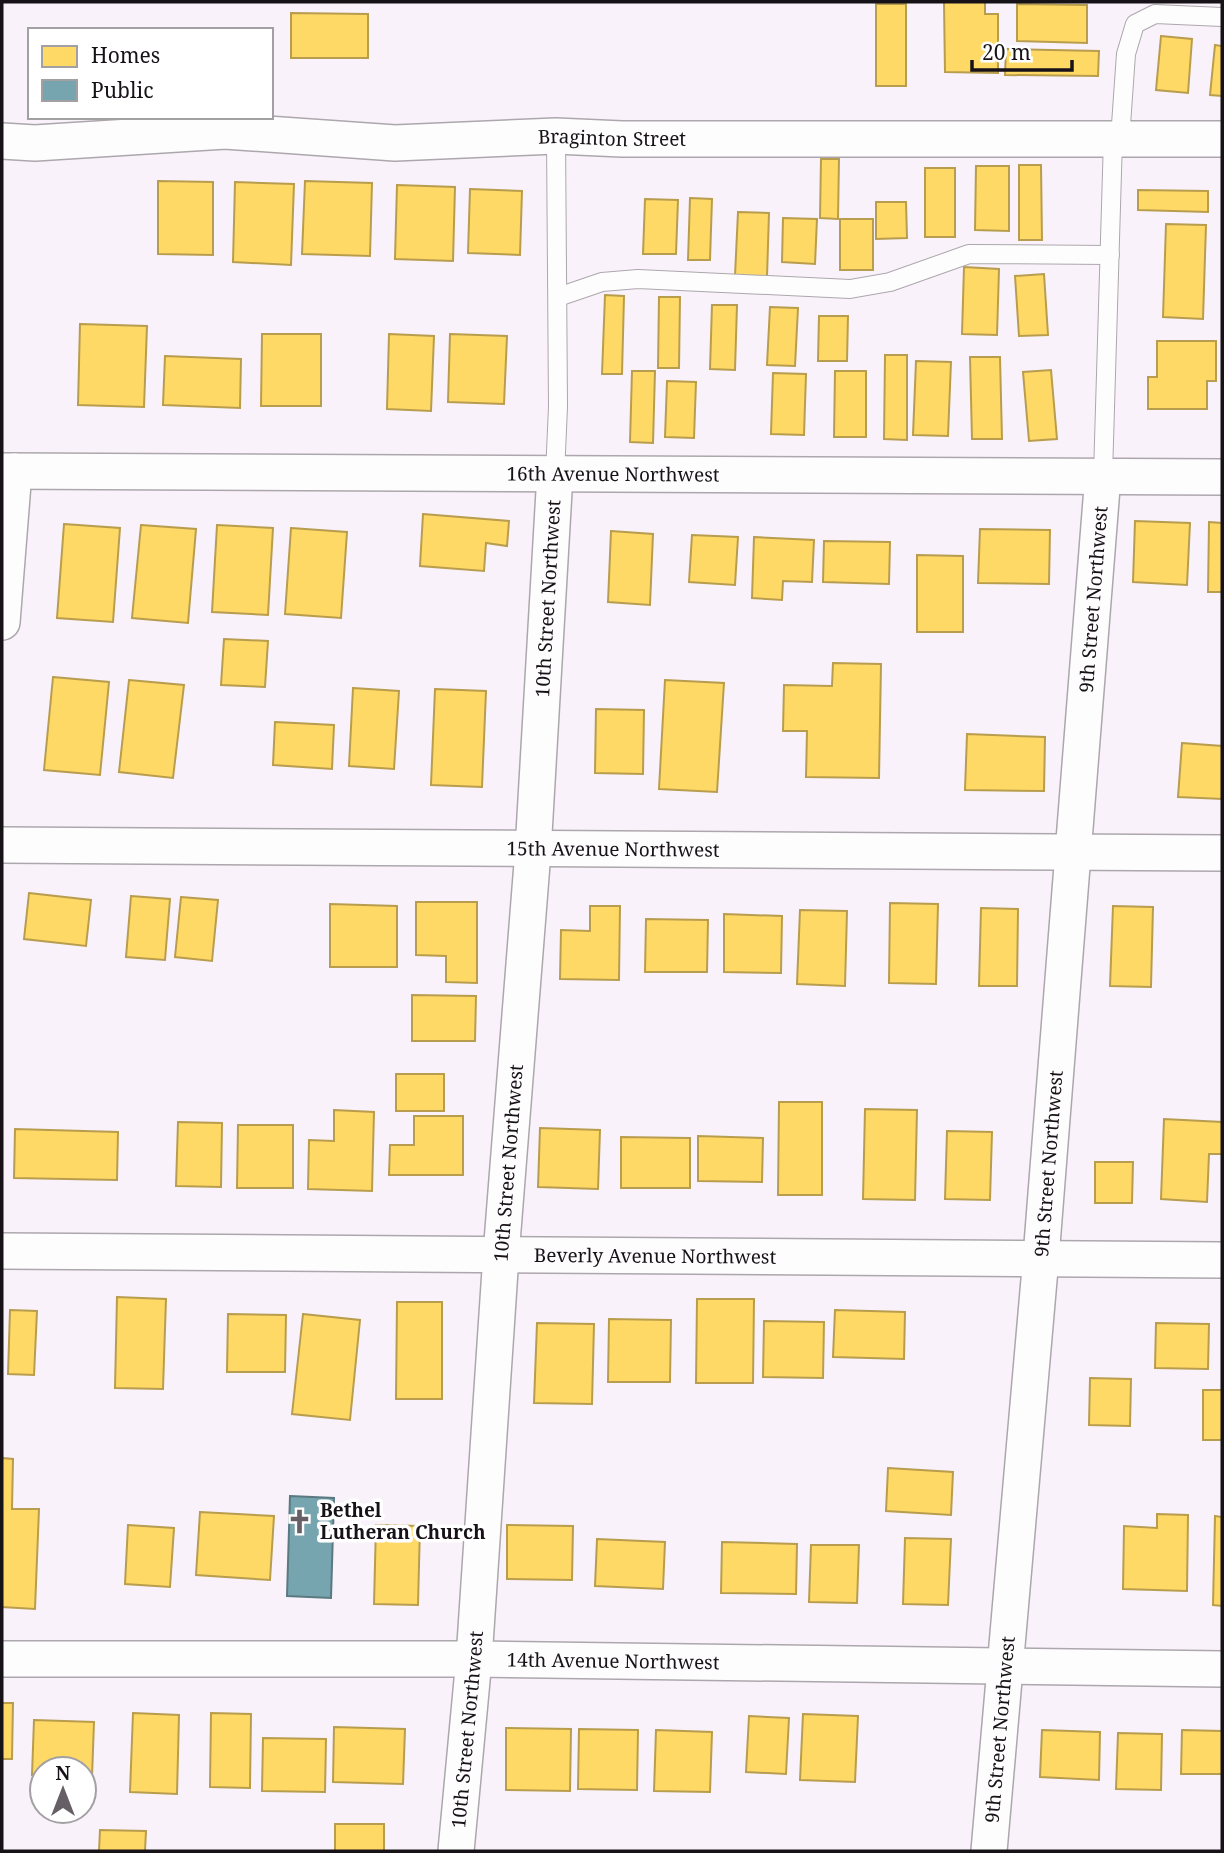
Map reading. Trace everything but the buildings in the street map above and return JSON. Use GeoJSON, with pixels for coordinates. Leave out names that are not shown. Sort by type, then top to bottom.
{"type":"FeatureCollection","features":[{"type":"Feature","properties":{"kind":"street","name":"Braginton Street"},"geometry":{"type":"LineString","coordinates":[[2,141],[35,143],[225,131],[395,143],[556,136],[622,139],[1222,139]]}},
{"type":"Feature","properties":{"kind":"street","name":"16th Avenue Northwest"},"geometry":{"type":"LineString","coordinates":[[8,471],[1222,477]]}},
{"type":"Feature","properties":{"kind":"street"},"geometry":{"type":"LineString","coordinates":[[2,622],[8,471]]}},
{"type":"Feature","properties":{"kind":"street","name":"10th Street Northwest"},"geometry":{"type":"LineString","coordinates":[[456,1851],[474,1659],[501,1255],[533,851],[555,474]]}},
{"type":"Feature","properties":{"kind":"street","name":"9th Street Northwest"},"geometry":{"type":"LineString","coordinates":[[989,1851],[1041,1256],[1071,851],[1103,475]]}},
{"type":"Feature","properties":{"kind":"street","name":"15th Avenue Northwest"},"geometry":{"type":"LineString","coordinates":[[2,845],[533,851],[1222,853]]}},
{"type":"Feature","properties":{"kind":"street","name":"Beverly Avenue Northwest"},"geometry":{"type":"LineString","coordinates":[[2,1251],[1041,1256],[1222,1260]]}},
{"type":"Feature","properties":{"kind":"street","name":"14th Avenue Northwest"},"geometry":{"type":"LineString","coordinates":[[2,1659],[474,1659],[1222,1669]]}},
{"type":"Feature","properties":{"kind":"lane"},"geometry":{"type":"LineString","coordinates":[[1103,475],[1116,139],[1126,54],[1136,24],[1155,14],[1222,17]]}},
{"type":"Feature","properties":{"kind":"lane"},"geometry":{"type":"LineString","coordinates":[[555,474],[558,297],[556,136]]}},
{"type":"Feature","properties":{"kind":"lane"},"geometry":{"type":"LineString","coordinates":[[558,297],[602,282],[638,279],[850,289],[890,282],[969,254],[1110,255]]}},
{"type":"Feature","properties":{"kind":"place","name":"Bethel Lutheran Church"},"geometry":{"type":"Point","coordinates":[300,1521]}}]}
